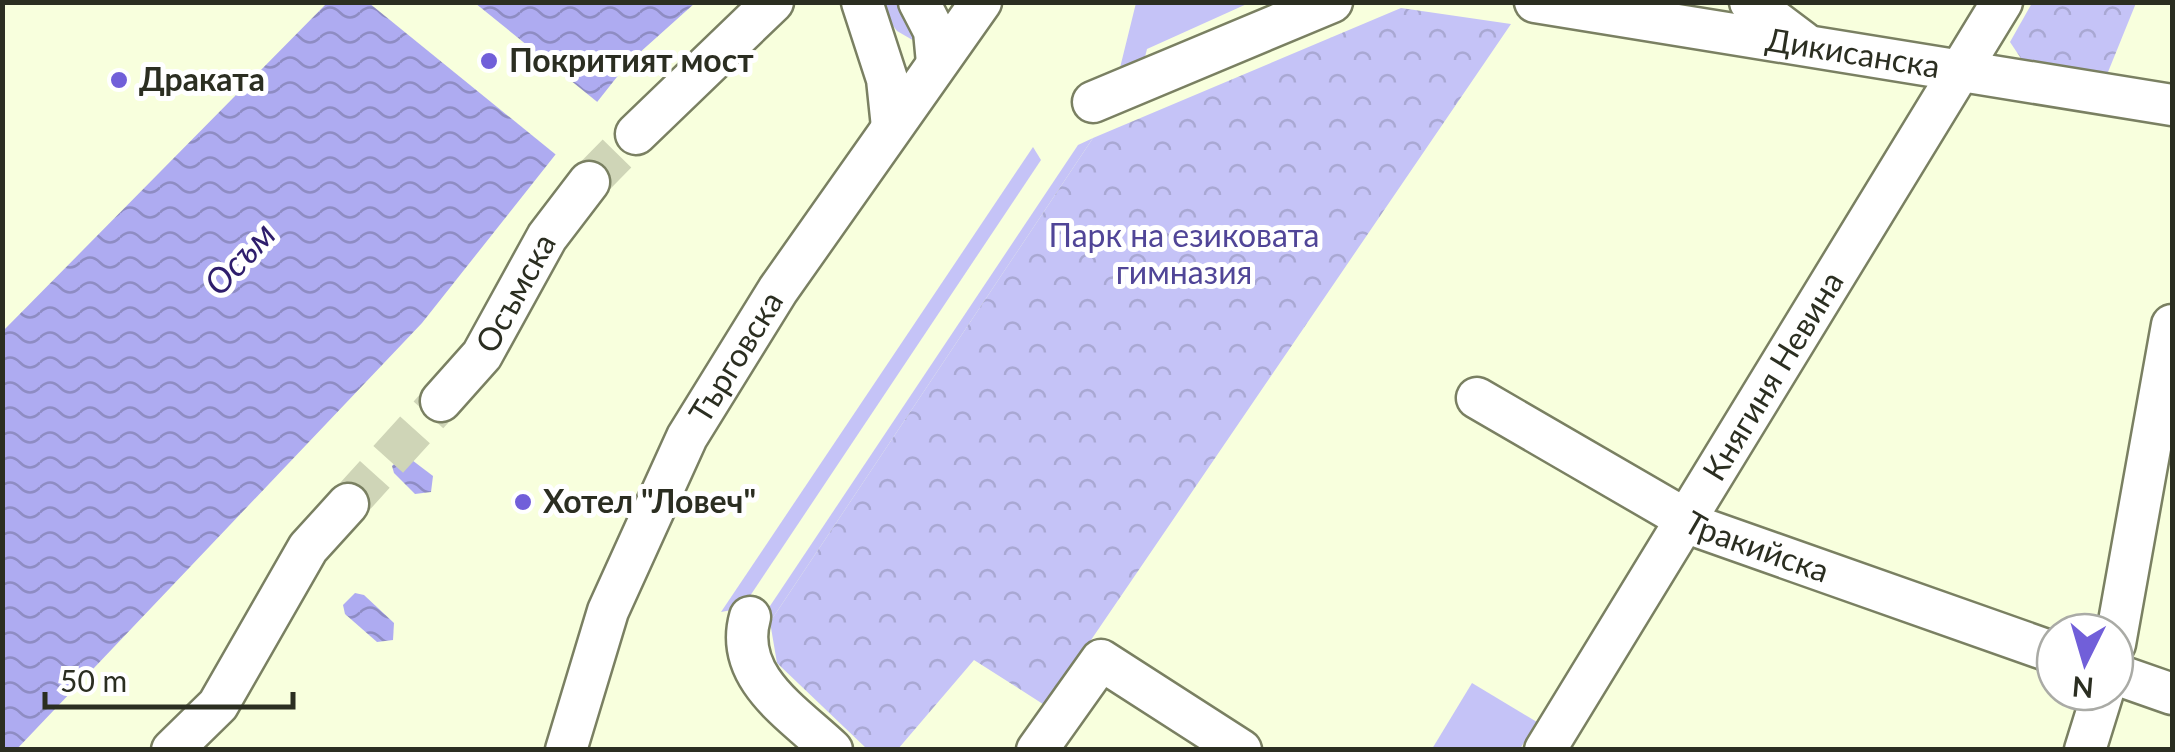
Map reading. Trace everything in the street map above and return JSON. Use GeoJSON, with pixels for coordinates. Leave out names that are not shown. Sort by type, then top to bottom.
{"type":"FeatureCollection","features":[{"type":"Feature","properties":{"kind":"street"},"geometry":{"type":"LineString","coordinates":[[636,134],[773,2]]}},
{"type":"Feature","properties":{"kind":"street"},"geometry":{"type":"LineString","coordinates":[[864,2],[886,40],[903,57],[937,63],[934,31],[919,2]]}},
{"type":"Feature","properties":{"kind":"street"},"geometry":{"type":"LineString","coordinates":[[864,2],[887,78],[892,126]]}},
{"type":"Feature","properties":{"kind":"street"},"geometry":{"type":"LineString","coordinates":[[1092,102],[1332,2]]}},
{"type":"Feature","properties":{"kind":"street","name":"Дикисанска"},"geometry":{"type":"LineString","coordinates":[[1535,2],[2172,105]]}},
{"type":"Feature","properties":{"kind":"street"},"geometry":{"type":"LineString","coordinates":[[1750,2],[1811,46]]}},
{"type":"Feature","properties":{"kind":"street","name":"Княгиня Невина"},"geometry":{"type":"LineString","coordinates":[[1545,750],[2002,2]]}},
{"type":"Feature","properties":{"kind":"street","name":"Търговска"},"geometry":{"type":"LineString","coordinates":[[566,750],[608,611],[686,437],[778,290],[937,63],[966,5]]}},
{"type":"Feature","properties":{"kind":"street","name":"Осъмска"},"geometry":{"type":"LineString","coordinates":[[442,401],[482,355],[546,237],[590,182]]}},
{"type":"Feature","properties":{"kind":"street"},"geometry":{"type":"LineString","coordinates":[[2121,612],[2172,325]]}},
{"type":"Feature","properties":{"kind":"street","name":"Тракийска"},"geometry":{"type":"LineString","coordinates":[[1478,398],[1684,520],[2035,646]]}},
{"type":"Feature","properties":{"kind":"street"},"geometry":{"type":"LineString","coordinates":[[172,750],[218,705],[308,548],[348,504]]}},
{"type":"Feature","properties":{"kind":"street"},"geometry":{"type":"LineString","coordinates":[[750,617],[745,636],[755,677],[832,750]]}},
{"type":"Feature","properties":{"kind":"street"},"geometry":{"type":"LineString","coordinates":[[1037,750],[1100,660],[1241,750]]}},
{"type":"Feature","properties":{"kind":"street"},"geometry":{"type":"LineString","coordinates":[[2135,681],[2172,694]]}},
{"type":"Feature","properties":{"kind":"street"},"geometry":{"type":"LineString","coordinates":[[2085,750],[2097,712]]}},
{"type":"Feature","properties":{"kind":"green space"},"geometry":{"type":"Polygon","coordinates":[[[876,3],[902,3],[914,16],[916,42],[897,31],[876,3]]]}},
{"type":"Feature","properties":{"kind":"green space"},"geometry":{"type":"Polygon","coordinates":[[[1136,3],[1249,3],[1147,49],[1141,73],[1116,84],[1136,3]]]}},
{"type":"Feature","properties":{"kind":"green space"},"geometry":{"type":"Polygon","coordinates":[[[2032,3],[2136,3],[2106,77],[2024,63],[2010,42],[2032,3]]]}},
{"type":"Feature","properties":{"kind":"green space","name":"Парк на езиковата гимназия"},"geometry":{"type":"Polygon","coordinates":[[[1401,8],[1511,24],[1046,706],[974,660],[898,749],[867,749],[777,663],[770,622],[1093,138],[1401,8]]]}},
{"type":"Feature","properties":{"kind":"green space"},"geometry":{"type":"Polygon","coordinates":[[[1093,138],[770,622],[768,609],[1078,145],[1093,138]]]}},
{"type":"Feature","properties":{"kind":"green space"},"geometry":{"type":"Polygon","coordinates":[[[1033,147],[1041,160],[742,608],[721,612],[1033,147]]]}},
{"type":"Feature","properties":{"kind":"green space"},"geometry":{"type":"Polygon","coordinates":[[[1472,683],[1537,722],[1520,749],[1432,749],[1472,683]]]}},
{"type":"Feature","properties":{"kind":"water","name":"Осъм"},"geometry":{"type":"Polygon","coordinates":[[[327,3],[695,3],[628,63],[422,323],[16,750],[2,749],[2,332],[327,3]]]}},
{"type":"Feature","properties":{"kind":"water"},"geometry":{"type":"Polygon","coordinates":[[[404,454],[433,476],[431,492],[415,494],[394,473],[392,466],[404,454]]]}},
{"type":"Feature","properties":{"kind":"water"},"geometry":{"type":"Polygon","coordinates":[[[355,593],[364,595],[394,623],[393,640],[377,642],[345,614],[343,605],[355,593]]]}},
{"type":"Feature","properties":{"kind":"pier","name":"Покритият мост"},"geometry":{"type":"Polygon","coordinates":[[[369,3],[475,3],[601,105],[560,158],[369,3]]]}},
{"type":"Feature","properties":{"kind":"tunnel"},"geometry":{"type":"LineString","coordinates":[[589,182],[636,134]]}},
{"type":"Feature","properties":{"kind":"tunnel"},"geometry":{"type":"LineString","coordinates":[[348,504],[441,401]]}},
{"type":"Feature","properties":{"kind":"place","name":"Покритият мост"},"geometry":{"type":"Point","coordinates":[489,61]}},
{"type":"Feature","properties":{"kind":"place","name":"Драката"},"geometry":{"type":"Point","coordinates":[119,80]}},
{"type":"Feature","properties":{"kind":"place","name":"Хотел \"Ловеч\""},"geometry":{"type":"Point","coordinates":[523,502]}}]}
